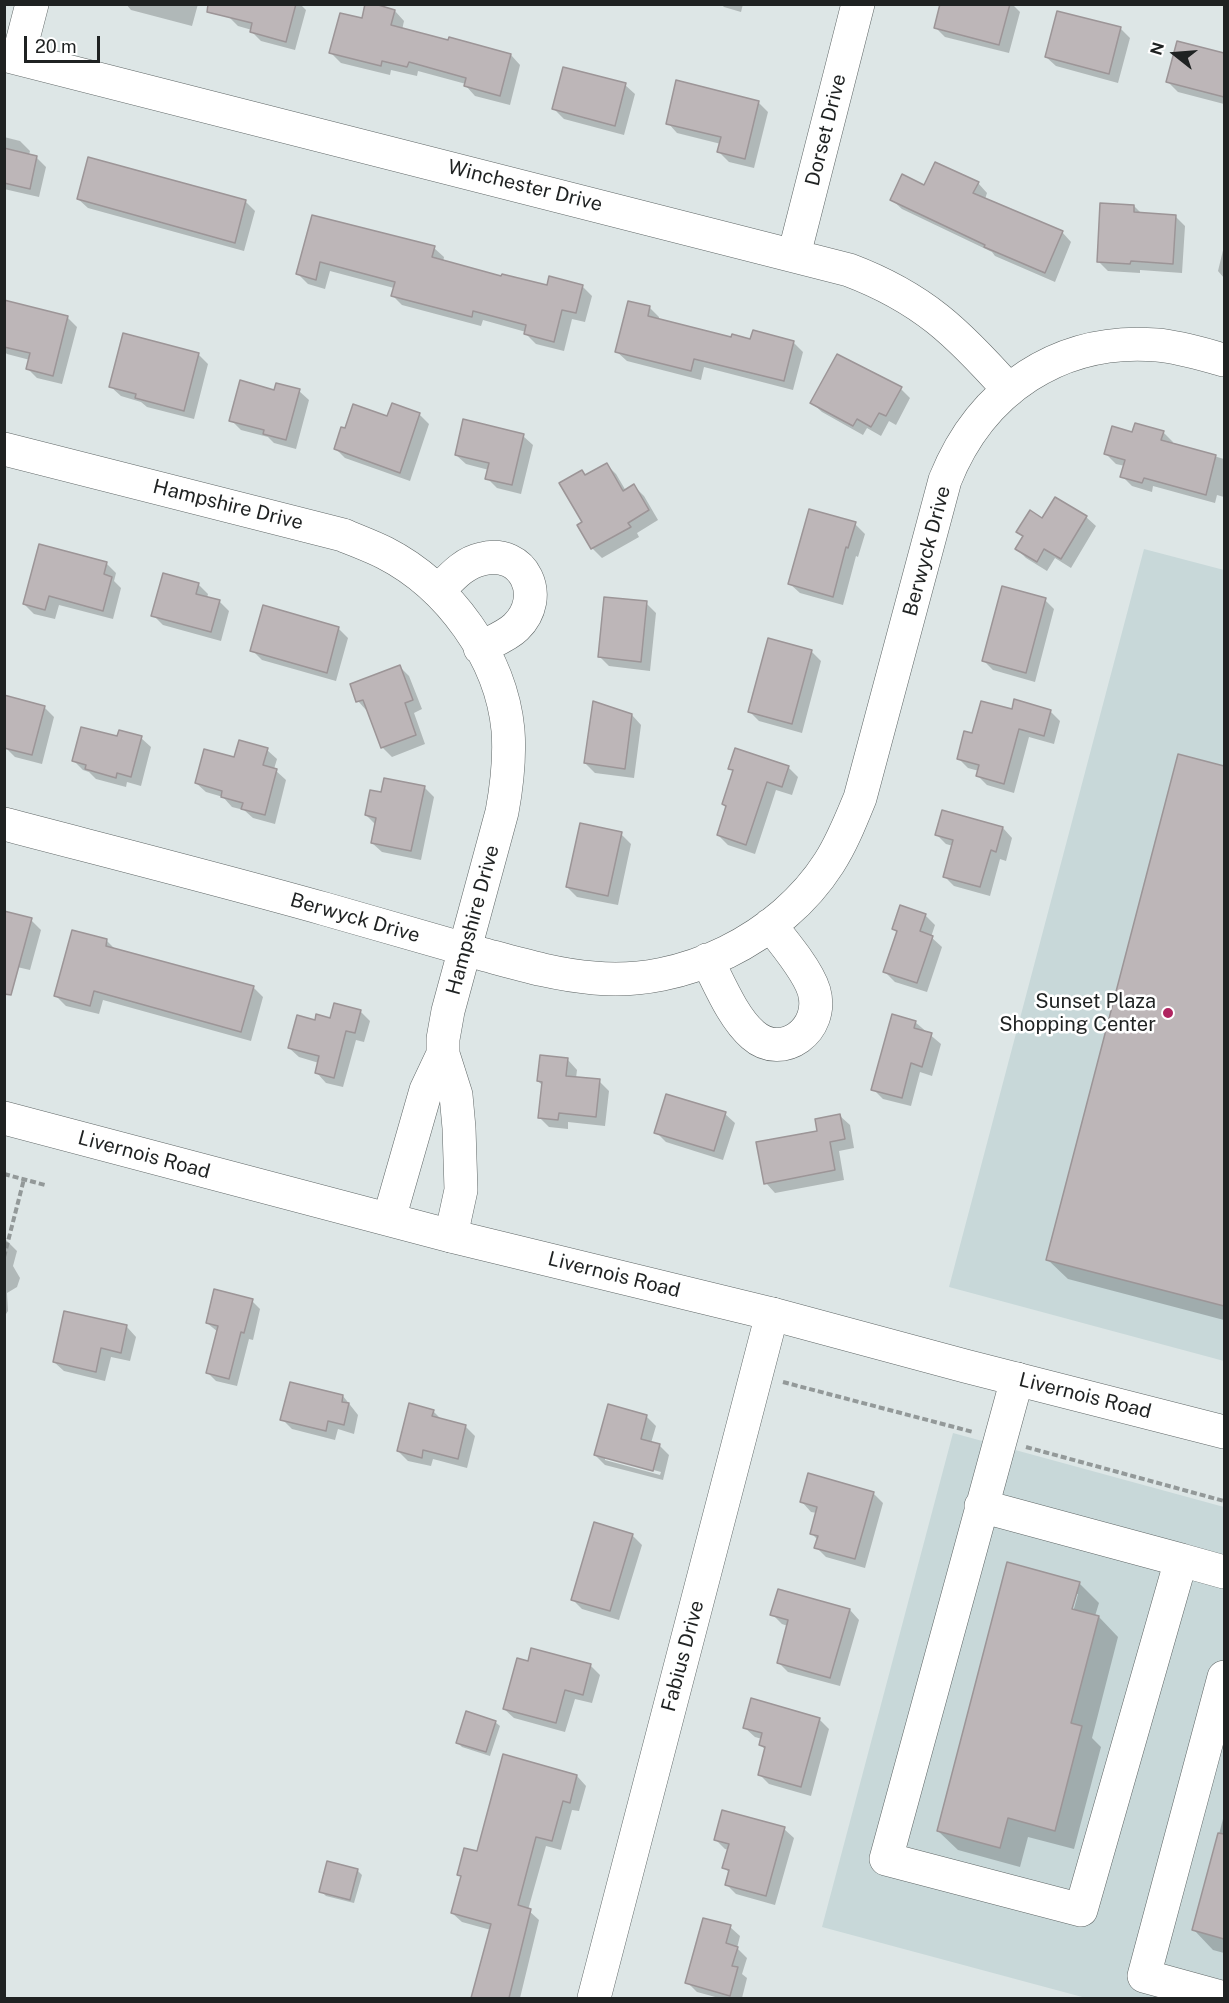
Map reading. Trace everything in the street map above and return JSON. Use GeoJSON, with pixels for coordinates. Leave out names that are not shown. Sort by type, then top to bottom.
{"type":"FeatureCollection","features":[{"type":"Feature","properties":{"kind":"street"},"geometry":{"type":"LineString","coordinates":[[11,56],[32,4]]}},
{"type":"Feature","properties":{"kind":"street","name":"Dorset Drive"},"geometry":{"type":"LineString","coordinates":[[794,255],[858,4]]}},
{"type":"Feature","properties":{"kind":"street","name":"Winchester Drive"},"geometry":{"type":"LineString","coordinates":[[11,56],[849,270],[874,280],[923,307],[966,343],[1009,390]]}},
{"type":"Feature","properties":{"kind":"street","name":"Berwyck Drive"},"geometry":{"type":"LineString","coordinates":[[4,824],[561,974],[596,979],[647,976],[685,968],[707,960],[771,925],[811,887],[829,864],[847,832],[863,788],[945,480],[967,438],[987,411],[1009,390],[1040,368],[1061,358],[1106,346],[1156,345],[1183,348],[1224,360]]}},
{"type":"Feature","properties":{"kind":"street","name":"Hampshire Drive"},"geometry":{"type":"LineString","coordinates":[[4,449],[343,535],[385,553],[410,568],[438,591],[467,626],[480,648],[493,675],[508,730],[507,786],[448,1011],[443,1039],[443,1054],[456,1095],[459,1128],[461,1190],[451,1236]]}},
{"type":"Feature","properties":{"kind":"street"},"geometry":{"type":"LineString","coordinates":[[438,591],[461,568],[483,558],[509,561],[528,579],[531,594],[529,609],[515,627],[480,648]]}},
{"type":"Feature","properties":{"kind":"street"},"geometry":{"type":"LineString","coordinates":[[707,960],[738,1017],[751,1034],[774,1044],[800,1038],[812,1024],[815,1015],[816,1004],[813,988],[771,925]]}},
{"type":"Feature","properties":{"kind":"street","name":"Hampshire Drive"},"geometry":{"type":"LineString","coordinates":[[389,1219],[426,1090],[443,1054]]}},
{"type":"Feature","properties":{"kind":"street","name":"Livernois Road"},"geometry":{"type":"LineString","coordinates":[[4,1118],[451,1236],[772,1314],[1224,1432]]}},
{"type":"Feature","properties":{"kind":"street","name":"Fabius Drive"},"geometry":{"type":"LineString","coordinates":[[594,1998],[772,1314]]}},
{"type":"Feature","properties":{"kind":"street"},"geometry":{"type":"LineString","coordinates":[[1017,1379],[886,1859],[1081,1910],[1180,1560]]}},
{"type":"Feature","properties":{"kind":"street"},"geometry":{"type":"LineString","coordinates":[[981,1506],[1224,1572]]}},
{"type":"Feature","properties":{"kind":"street"},"geometry":{"type":"LineString","coordinates":[[1224,1677],[1144,1976],[1224,1998]]}},
{"type":"Feature","properties":{"kind":"path"},"geometry":{"type":"LineString","coordinates":[[4,1174],[45,1185]]}},
{"type":"Feature","properties":{"kind":"path"},"geometry":{"type":"LineString","coordinates":[[4,1257],[24,1179]]}},
{"type":"Feature","properties":{"kind":"path"},"geometry":{"type":"LineString","coordinates":[[4,1222],[13,1224]]}},
{"type":"Feature","properties":{"kind":"path"},"geometry":{"type":"LineString","coordinates":[[778,1381],[976,1433]]}},
{"type":"Feature","properties":{"kind":"path"},"geometry":{"type":"LineString","coordinates":[[1021,1445],[1224,1501]]}},
{"type":"Feature","properties":{"kind":"shaded area"},"geometry":{"type":"Polygon","coordinates":[[[1144,549],[1224,570],[1224,1361],[949,1287],[1144,549]]]}},
{"type":"Feature","properties":{"kind":"shaded area"},"geometry":{"type":"Polygon","coordinates":[[[953,1433],[1224,1507],[1224,1998],[1086,1998],[822,1927],[953,1433]]]}},
{"type":"Feature","properties":{"kind":"building"},"geometry":{"type":"Polygon","coordinates":[[[208,4],[296,4],[286,42],[250,32],[252,23],[207,12],[208,4]]]}},
{"type":"Feature","properties":{"kind":"building"},"geometry":{"type":"Polygon","coordinates":[[[365,4],[375,4],[395,10],[391,25],[448,40],[449,37],[511,54],[500,96],[464,86],[466,78],[409,62],[407,67],[382,61],[381,66],[329,53],[340,13],[362,18],[365,4]]]}},
{"type":"Feature","properties":{"kind":"building"},"geometry":{"type":"Polygon","coordinates":[[[940,4],[1010,4],[999,45],[934,28],[940,4]]]}},
{"type":"Feature","properties":{"kind":"building"},"geometry":{"type":"Polygon","coordinates":[[[1057,11],[1121,27],[1109,74],[1045,57],[1057,11]]]}},
{"type":"Feature","properties":{"kind":"building"},"geometry":{"type":"Polygon","coordinates":[[[1177,41],[1224,53],[1224,97],[1166,82],[1177,41]]]}},
{"type":"Feature","properties":{"kind":"building"},"geometry":{"type":"Polygon","coordinates":[[[563,67],[626,83],[615,126],[552,109],[563,67]]]}},
{"type":"Feature","properties":{"kind":"building"},"geometry":{"type":"Polygon","coordinates":[[[676,80],[759,101],[745,159],[717,152],[721,137],[666,124],[676,80]]]}},
{"type":"Feature","properties":{"kind":"building"},"geometry":{"type":"Polygon","coordinates":[[[4,148],[37,156],[30,189],[4,183],[4,148]]]}},
{"type":"Feature","properties":{"kind":"building"},"geometry":{"type":"Polygon","coordinates":[[[88,157],[246,200],[235,243],[77,199],[88,157]]]}},
{"type":"Feature","properties":{"kind":"building"},"geometry":{"type":"Polygon","coordinates":[[[935,162],[979,182],[973,193],[1063,231],[1045,273],[984,247],[985,245],[890,200],[902,174],[924,185],[935,162]]]}},
{"type":"Feature","properties":{"kind":"building"},"geometry":{"type":"Polygon","coordinates":[[[1100,203],[1134,205],[1134,212],[1176,215],[1173,264],[1131,261],[1130,264],[1097,262],[1100,203]]]}},
{"type":"Feature","properties":{"kind":"building"},"geometry":{"type":"Polygon","coordinates":[[[312,215],[435,246],[432,257],[501,276],[502,274],[547,285],[549,276],[583,285],[576,313],[562,310],[554,342],[524,334],[526,325],[473,311],[472,317],[391,296],[395,282],[320,262],[316,280],[296,274],[312,215]]]}},
{"type":"Feature","properties":{"kind":"building"},"geometry":{"type":"Polygon","coordinates":[[[4,300],[68,316],[53,376],[26,369],[30,353],[4,347],[4,300]]]}},
{"type":"Feature","properties":{"kind":"building"},"geometry":{"type":"Polygon","coordinates":[[[628,301],[650,306],[648,316],[731,337],[732,334],[750,339],[753,330],[794,341],[784,381],[694,359],[691,371],[615,352],[628,301]]]}},
{"type":"Feature","properties":{"kind":"building"},"geometry":{"type":"Polygon","coordinates":[[[123,333],[199,353],[184,411],[135,398],[136,394],[109,387],[123,333]]]}},
{"type":"Feature","properties":{"kind":"building"},"geometry":{"type":"Polygon","coordinates":[[[837,354],[902,387],[886,416],[879,413],[871,427],[857,419],[853,426],[810,403],[837,354]]]}},
{"type":"Feature","properties":{"kind":"building"},"geometry":{"type":"Polygon","coordinates":[[[240,380],[274,390],[276,383],[300,389],[286,440],[263,434],[264,430],[229,421],[240,380]]]}},
{"type":"Feature","properties":{"kind":"building"},"geometry":{"type":"Polygon","coordinates":[[[392,403],[420,413],[400,473],[334,449],[341,427],[345,428],[353,404],[387,416],[392,403]]]}},
{"type":"Feature","properties":{"kind":"building"},"geometry":{"type":"Polygon","coordinates":[[[463,419],[524,434],[512,485],[485,479],[489,463],[455,455],[463,419]]]}},
{"type":"Feature","properties":{"kind":"building"},"geometry":{"type":"Polygon","coordinates":[[[1135,423],[1164,431],[1161,440],[1216,455],[1206,495],[1144,478],[1142,483],[1120,477],[1125,460],[1104,454],[1112,426],[1132,432],[1135,423]]]}},
{"type":"Feature","properties":{"kind":"building"},"geometry":{"type":"Polygon","coordinates":[[[607,463],[623,491],[634,484],[649,510],[628,523],[631,527],[591,549],[577,525],[582,522],[559,483],[582,470],[585,475],[607,463]]]}},
{"type":"Feature","properties":{"kind":"building"},"geometry":{"type":"Polygon","coordinates":[[[1055,497],[1087,516],[1061,559],[1044,549],[1037,562],[1015,549],[1023,536],[1016,532],[1030,510],[1042,518],[1055,497]]]}},
{"type":"Feature","properties":{"kind":"building"},"geometry":{"type":"Polygon","coordinates":[[[809,509],[856,522],[848,548],[846,547],[833,597],[788,584],[809,509]]]}},
{"type":"Feature","properties":{"kind":"building"},"geometry":{"type":"Polygon","coordinates":[[[39,544],[107,562],[104,574],[112,577],[103,611],[49,596],[45,610],[23,604],[39,544]]]}},
{"type":"Feature","properties":{"kind":"building"},"geometry":{"type":"Polygon","coordinates":[[[163,573],[199,583],[196,594],[220,600],[211,632],[151,616],[163,573]]]}},
{"type":"Feature","properties":{"kind":"building"},"geometry":{"type":"Polygon","coordinates":[[[1002,586],[1046,598],[1026,673],[982,661],[1002,586]]]}},
{"type":"Feature","properties":{"kind":"building"},"geometry":{"type":"Polygon","coordinates":[[[604,597],[647,601],[641,662],[598,657],[604,597]]]}},
{"type":"Feature","properties":{"kind":"building"},"geometry":{"type":"Polygon","coordinates":[[[263,605],[339,627],[327,673],[250,651],[263,605]]]}},
{"type":"Feature","properties":{"kind":"building"},"geometry":{"type":"Polygon","coordinates":[[[768,638],[812,650],[792,724],[748,712],[768,638]]]}},
{"type":"Feature","properties":{"kind":"building"},"geometry":{"type":"Polygon","coordinates":[[[400,665],[413,700],[405,703],[416,735],[381,748],[363,700],[356,702],[350,684],[400,665]]]}},
{"type":"Feature","properties":{"kind":"building"},"geometry":{"type":"Polygon","coordinates":[[[4,695],[45,706],[32,755],[4,748],[4,695]]]}},
{"type":"Feature","properties":{"kind":"building"},"geometry":{"type":"Polygon","coordinates":[[[1014,699],[1051,710],[1044,736],[1019,729],[1004,784],[976,776],[979,765],[957,759],[964,731],[972,733],[981,701],[1012,709],[1014,699]]]}},
{"type":"Feature","properties":{"kind":"building"},"geometry":{"type":"Polygon","coordinates":[[[593,701],[632,714],[625,769],[584,763],[593,701]]]}},
{"type":"Feature","properties":{"kind":"building"},"geometry":{"type":"Polygon","coordinates":[[[81,727],[117,736],[119,730],[142,736],[131,777],[117,773],[116,778],[85,769],[86,765],[72,761],[81,727]]]}},
{"type":"Feature","properties":{"kind":"building"},"geometry":{"type":"Polygon","coordinates":[[[239,740],[268,748],[263,765],[277,769],[265,815],[241,809],[243,803],[221,797],[222,791],[195,783],[204,749],[234,757],[239,740]]]}},
{"type":"Feature","properties":{"kind":"building"},"geometry":{"type":"Polygon","coordinates":[[[735,748],[789,766],[782,787],[767,782],[746,845],[717,835],[726,806],[722,804],[733,770],[728,769],[735,748]]]}},
{"type":"Feature","properties":{"kind":"building","name":"Sunset Plaza Shopping Center"},"geometry":{"type":"Polygon","coordinates":[[[1178,754],[1224,766],[1224,1306],[1046,1260],[1178,754]]]}},
{"type":"Feature","properties":{"kind":"building"},"geometry":{"type":"Polygon","coordinates":[[[384,778],[425,786],[411,851],[371,843],[376,818],[365,815],[370,790],[381,792],[384,778]]]}},
{"type":"Feature","properties":{"kind":"building"},"geometry":{"type":"Polygon","coordinates":[[[942,810],[1003,827],[996,852],[991,850],[980,887],[943,877],[953,840],[935,835],[942,810]]]}},
{"type":"Feature","properties":{"kind":"building"},"geometry":{"type":"Polygon","coordinates":[[[580,823],[622,832],[608,896],[566,887],[580,823]]]}},
{"type":"Feature","properties":{"kind":"building"},"geometry":{"type":"Polygon","coordinates":[[[900,905],[926,914],[920,931],[933,936],[917,983],[883,972],[897,931],[892,929],[900,905]]]}},
{"type":"Feature","properties":{"kind":"building"},"geometry":{"type":"Polygon","coordinates":[[[4,911],[32,918],[11,995],[4,994],[4,911]]]}},
{"type":"Feature","properties":{"kind":"building"},"geometry":{"type":"Polygon","coordinates":[[[72,930],[107,939],[106,946],[254,986],[241,1032],[94,991],[90,1006],[54,996],[72,930]]]}},
{"type":"Feature","properties":{"kind":"building"},"geometry":{"type":"Polygon","coordinates":[[[334,1003],[361,1010],[355,1033],[346,1031],[334,1078],[315,1073],[319,1056],[288,1048],[297,1015],[315,1020],[316,1014],[330,1018],[334,1003]]]}},
{"type":"Feature","properties":{"kind":"building"},"geometry":{"type":"Polygon","coordinates":[[[892,1014],[916,1021],[914,1028],[932,1033],[922,1067],[911,1063],[902,1098],[871,1090],[892,1014]]]}},
{"type":"Feature","properties":{"kind":"building"},"geometry":{"type":"Polygon","coordinates":[[[540,1055],[568,1058],[566,1076],[600,1079],[596,1117],[559,1113],[558,1120],[538,1118],[542,1082],[537,1081],[540,1055]]]}},
{"type":"Feature","properties":{"kind":"building"},"geometry":{"type":"Polygon","coordinates":[[[666,1094],[726,1112],[714,1151],[654,1133],[666,1094]]]}},
{"type":"Feature","properties":{"kind":"building"},"geometry":{"type":"Polygon","coordinates":[[[840,1114],[845,1139],[830,1142],[835,1170],[764,1184],[756,1142],[817,1131],[815,1119],[840,1114]]]}},
{"type":"Feature","properties":{"kind":"building"},"geometry":{"type":"Polygon","coordinates":[[[214,1289],[253,1299],[244,1333],[241,1332],[229,1379],[206,1373],[218,1326],[206,1323],[214,1289]]]}},
{"type":"Feature","properties":{"kind":"building"},"geometry":{"type":"Polygon","coordinates":[[[64,1311],[127,1325],[121,1353],[101,1348],[96,1372],[53,1362],[64,1311]]]}},
{"type":"Feature","properties":{"kind":"building"},"geometry":{"type":"Polygon","coordinates":[[[290,1382],[343,1395],[342,1402],[349,1403],[344,1425],[328,1421],[326,1431],[280,1420],[290,1382]]]}},
{"type":"Feature","properties":{"kind":"building"},"geometry":{"type":"Polygon","coordinates":[[[409,1403],[434,1410],[432,1416],[466,1425],[458,1459],[423,1450],[422,1458],[397,1451],[409,1403]]]}},
{"type":"Feature","properties":{"kind":"building"},"geometry":{"type":"Polygon","coordinates":[[[608,1404],[647,1415],[641,1439],[660,1444],[653,1471],[594,1455],[608,1404]]]}},
{"type":"Feature","properties":{"kind":"building"},"geometry":{"type":"Polygon","coordinates":[[[808,1473],[874,1492],[855,1559],[814,1548],[818,1536],[810,1534],[817,1507],[800,1502],[808,1473]]]}},
{"type":"Feature","properties":{"kind":"building"},"geometry":{"type":"Polygon","coordinates":[[[594,1522],[633,1534],[610,1611],[571,1600],[594,1522]]]}},
{"type":"Feature","properties":{"kind":"building"},"geometry":{"type":"Polygon","coordinates":[[[1007,1562],[1080,1582],[1072,1609],[1099,1616],[1071,1723],[1082,1726],[1055,1831],[1008,1818],[1000,1848],[937,1831],[1007,1562]]]}},
{"type":"Feature","properties":{"kind":"building"},"geometry":{"type":"Polygon","coordinates":[[[778,1589],[850,1609],[830,1678],[777,1663],[788,1620],[770,1615],[778,1589]]]}},
{"type":"Feature","properties":{"kind":"building"},"geometry":{"type":"Polygon","coordinates":[[[531,1648],[591,1664],[583,1695],[565,1690],[556,1723],[503,1709],[517,1658],[528,1661],[531,1648]]]}},
{"type":"Feature","properties":{"kind":"building"},"geometry":{"type":"Polygon","coordinates":[[[751,1698],[820,1718],[801,1787],[758,1775],[765,1747],[759,1745],[762,1733],[743,1728],[751,1698]]]}},
{"type":"Feature","properties":{"kind":"building"},"geometry":{"type":"Polygon","coordinates":[[[466,1711],[496,1721],[486,1752],[456,1743],[466,1711]]]}},
{"type":"Feature","properties":{"kind":"building"},"geometry":{"type":"Polygon","coordinates":[[[503,1754],[577,1775],[570,1803],[563,1801],[552,1841],[536,1837],[518,1905],[531,1909],[509,1998],[471,1998],[491,1924],[451,1913],[461,1876],[457,1875],[464,1848],[477,1851],[503,1754]]]}},
{"type":"Feature","properties":{"kind":"building"},"geometry":{"type":"Polygon","coordinates":[[[722,1810],[785,1827],[766,1896],[725,1885],[729,1870],[722,1868],[729,1844],[714,1840],[722,1810]]]}},
{"type":"Feature","properties":{"kind":"building"},"geometry":{"type":"Polygon","coordinates":[[[1218,1833],[1224,1834],[1224,1939],[1192,1930],[1218,1833]]]}},
{"type":"Feature","properties":{"kind":"building"},"geometry":{"type":"Polygon","coordinates":[[[327,1861],[358,1869],[350,1900],[319,1892],[327,1861]]]}},
{"type":"Feature","properties":{"kind":"building"},"geometry":{"type":"Polygon","coordinates":[[[703,1918],[731,1925],[726,1943],[738,1947],[732,1966],[738,1967],[730,1996],[685,1983],[703,1918]]]}},
{"type":"Feature","properties":{"kind":"place","name":"Sunset Plaza Shopping Center"},"geometry":{"type":"Point","coordinates":[1168,1013]}}]}
